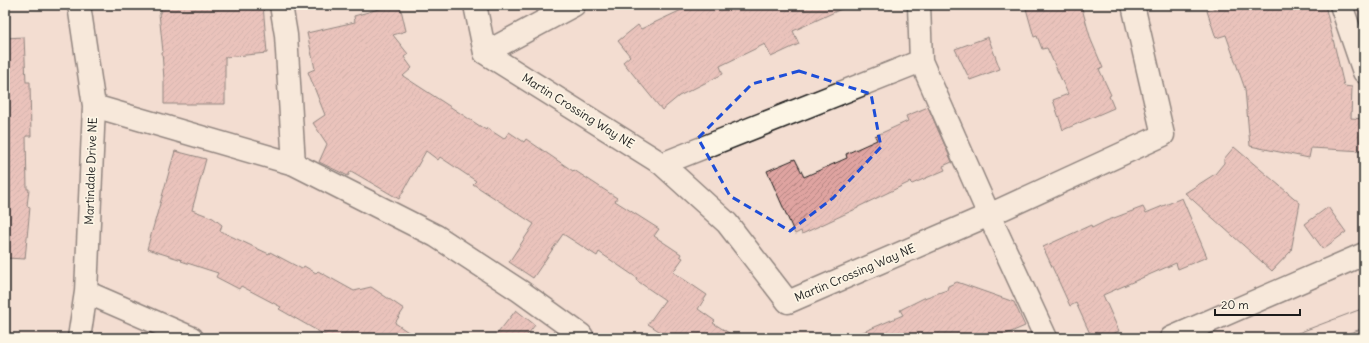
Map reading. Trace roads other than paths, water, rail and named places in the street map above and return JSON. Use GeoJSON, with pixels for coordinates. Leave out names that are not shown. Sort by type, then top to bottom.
{"type":"FeatureCollection","features":[{"type":"Feature","properties":{"kind":"street","name":"Martindale Drive NE"},"geometry":{"type":"LineString","coordinates":[[78,338],[86,292],[94,106],[79,5]]}},
{"type":"Feature","properties":{"kind":"street"},"geometry":{"type":"LineString","coordinates":[[281,5],[286,35],[294,164]]}},
{"type":"Feature","properties":{"kind":"street"},"geometry":{"type":"LineString","coordinates":[[476,5],[485,53],[574,5]]}},
{"type":"Feature","properties":{"kind":"street"},"geometry":{"type":"LineString","coordinates":[[919,5],[921,61],[989,215],[1046,338]]}},
{"type":"Feature","properties":{"kind":"street","name":"Martin Crossing Way NE"},"geometry":{"type":"LineString","coordinates":[[485,53],[662,164],[727,223],[788,302],[989,215],[1163,135],[1133,5]]}},
{"type":"Feature","properties":{"kind":"street"},"geometry":{"type":"LineString","coordinates":[[1341,5],[1364,72]]}},
{"type":"Feature","properties":{"kind":"street"},"geometry":{"type":"LineString","coordinates":[[662,164],[921,61]]}},
{"type":"Feature","properties":{"kind":"street"},"geometry":{"type":"LineString","coordinates":[[94,106],[294,164],[436,236],[520,291],[581,335],[583,338]]}},
{"type":"Feature","properties":{"kind":"street"},"geometry":{"type":"LineString","coordinates":[[1171,338],[1364,254]]}},
{"type":"Feature","properties":{"kind":"street"},"geometry":{"type":"LineString","coordinates":[[86,292],[192,338]]}},
{"type":"Feature","properties":{"kind":"tram line"},"geometry":{"type":"LineString","coordinates":[[1285,338],[1364,308]]}},
{"type":"Feature","properties":{"kind":"tram line"},"geometry":{"type":"LineString","coordinates":[[1336,338],[1364,328]]}}]}
